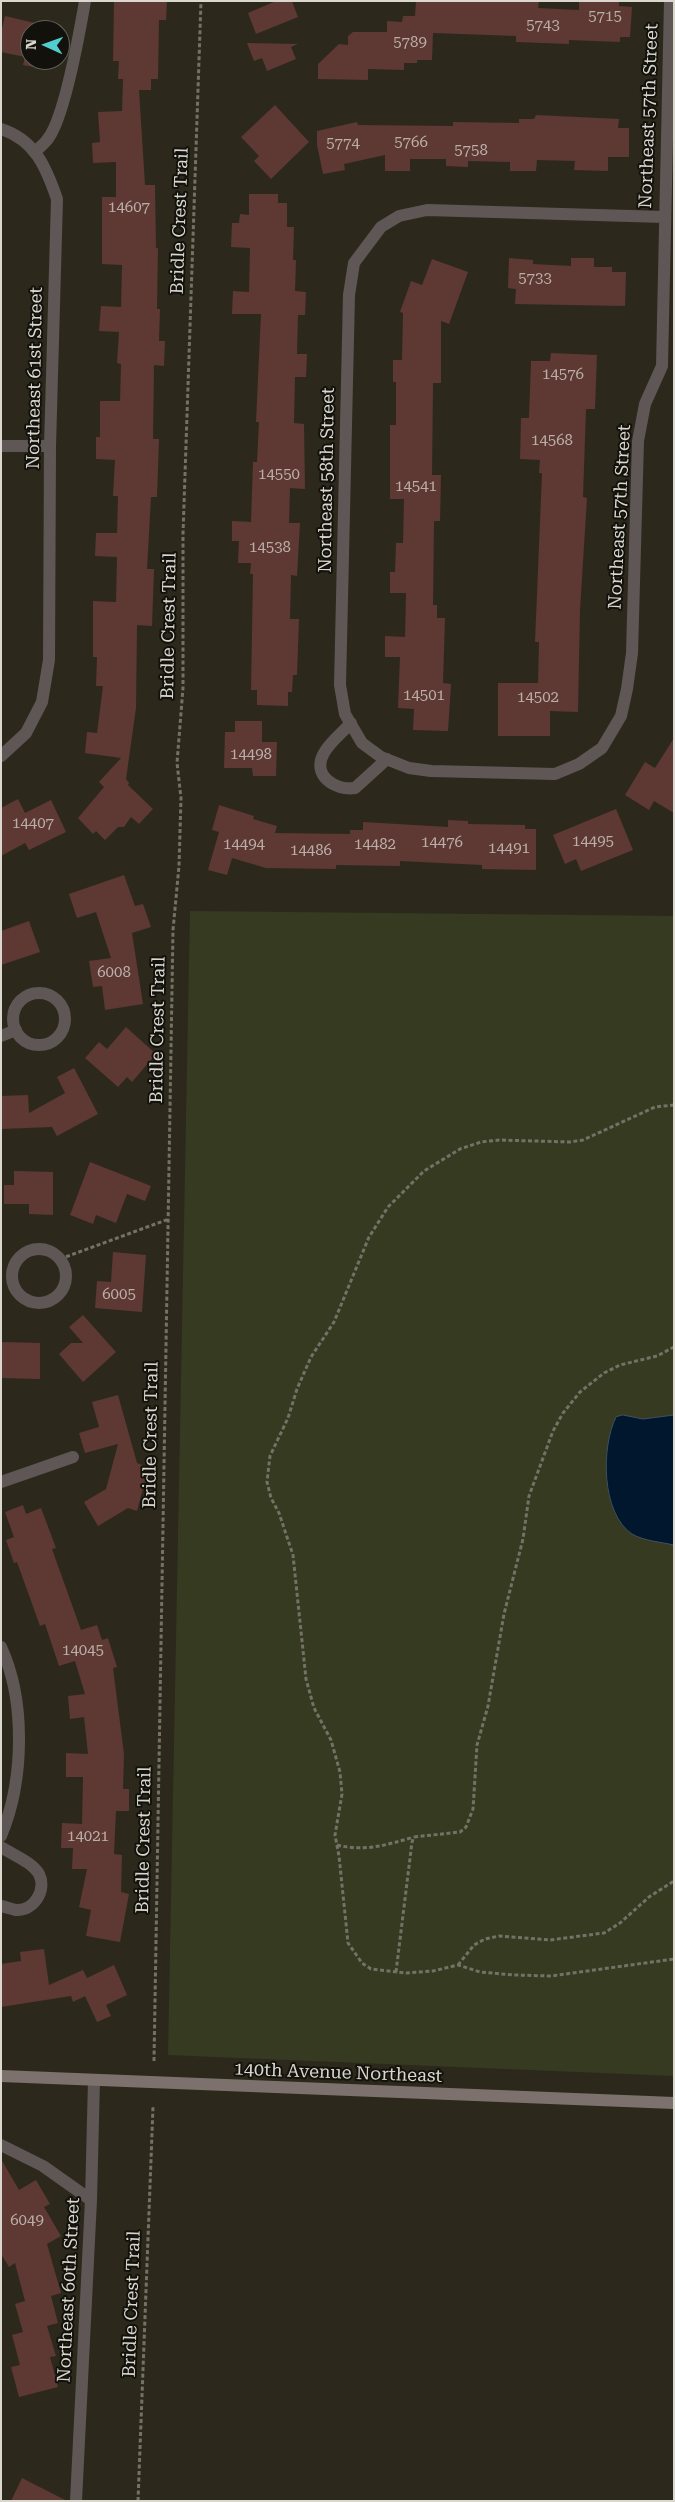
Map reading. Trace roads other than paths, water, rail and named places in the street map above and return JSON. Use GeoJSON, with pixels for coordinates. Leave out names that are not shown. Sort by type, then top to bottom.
{"type":"FeatureCollection","features":[{"type":"Feature","properties":{"kind":"street"},"geometry":{"type":"LineString","coordinates":[[1,129],[14,133],[36,151],[48,140],[70,74],[85,1]]}},
{"type":"Feature","properties":{"kind":"street","name":"Northeast 57th Street"},"geometry":{"type":"LineString","coordinates":[[362,743],[387,759],[409,768],[431,771],[555,774],[579,764],[602,748],[621,716],[632,653],[638,440],[646,404],[662,366],[670,1]]}},
{"type":"Feature","properties":{"kind":"street","name":"Northeast 61st Street"},"geometry":{"type":"LineString","coordinates":[[1,756],[26,733],[42,702],[49,660],[50,446],[57,199],[47,170],[36,151]]}},
{"type":"Feature","properties":{"kind":"street","name":"Northeast 58th Street"},"geometry":{"type":"LineString","coordinates":[[362,743],[345,714],[340,685],[348,295],[354,263],[381,227],[399,216],[427,210],[664,217]]}},
{"type":"Feature","properties":{"kind":"street"},"geometry":{"type":"LineString","coordinates":[[1,446],[50,446]]}},
{"type":"Feature","properties":{"kind":"street"},"geometry":{"type":"LineString","coordinates":[[351,723],[324,752],[321,758],[322,772],[330,784],[337,788],[354,788],[387,759]]}},
{"type":"Feature","properties":{"kind":"street"},"geometry":{"type":"LineString","coordinates":[[46,994],[59,1002],[63,1010],[64,1027],[60,1034],[45,1044],[28,1042],[16,1030],[14,1022],[17,1006],[29,995],[46,994]]}},
{"type":"Feature","properties":{"kind":"street"},"geometry":{"type":"LineString","coordinates":[[1,1036],[16,1030]]}},
{"type":"Feature","properties":{"kind":"street"},"geometry":{"type":"LineString","coordinates":[[46,1249],[60,1258],[65,1266],[65,1285],[60,1293],[45,1303],[26,1300],[18,1294],[6,1278],[16,1261],[29,1250],[46,1249]]}},
{"type":"Feature","properties":{"kind":"street"},"geometry":{"type":"LineString","coordinates":[[1,1482],[73,1457]]}},
{"type":"Feature","properties":{"kind":"street"},"geometry":{"type":"LineString","coordinates":[[1,1647],[13,1689],[20,1733],[16,1779],[1,1836]]}},
{"type":"Feature","properties":{"kind":"street"},"geometry":{"type":"LineString","coordinates":[[1,1847],[34,1868],[39,1874],[42,1888],[36,1901],[24,1909],[16,1910],[1,1906]]}},
{"type":"Feature","properties":{"kind":"street","name":"140th Avenue Northeast"},"geometry":{"type":"LineString","coordinates":[[1,2076],[674,2103]]}},
{"type":"Feature","properties":{"kind":"street","name":"Northeast 60th Street"},"geometry":{"type":"LineString","coordinates":[[76,2501],[91,2200],[94,2080]]}},
{"type":"Feature","properties":{"kind":"street"},"geometry":{"type":"LineString","coordinates":[[1,2145],[43,2166],[91,2200]]}},
{"type":"Feature","properties":{"kind":"water"},"geometry":{"type":"Polygon","coordinates":[[[623,1415],[643,1419],[674,1415],[674,1545],[647,1540],[632,1534],[622,1524],[614,1511],[609,1496],[606,1462],[611,1430],[616,1417],[623,1415]]]}}]}
